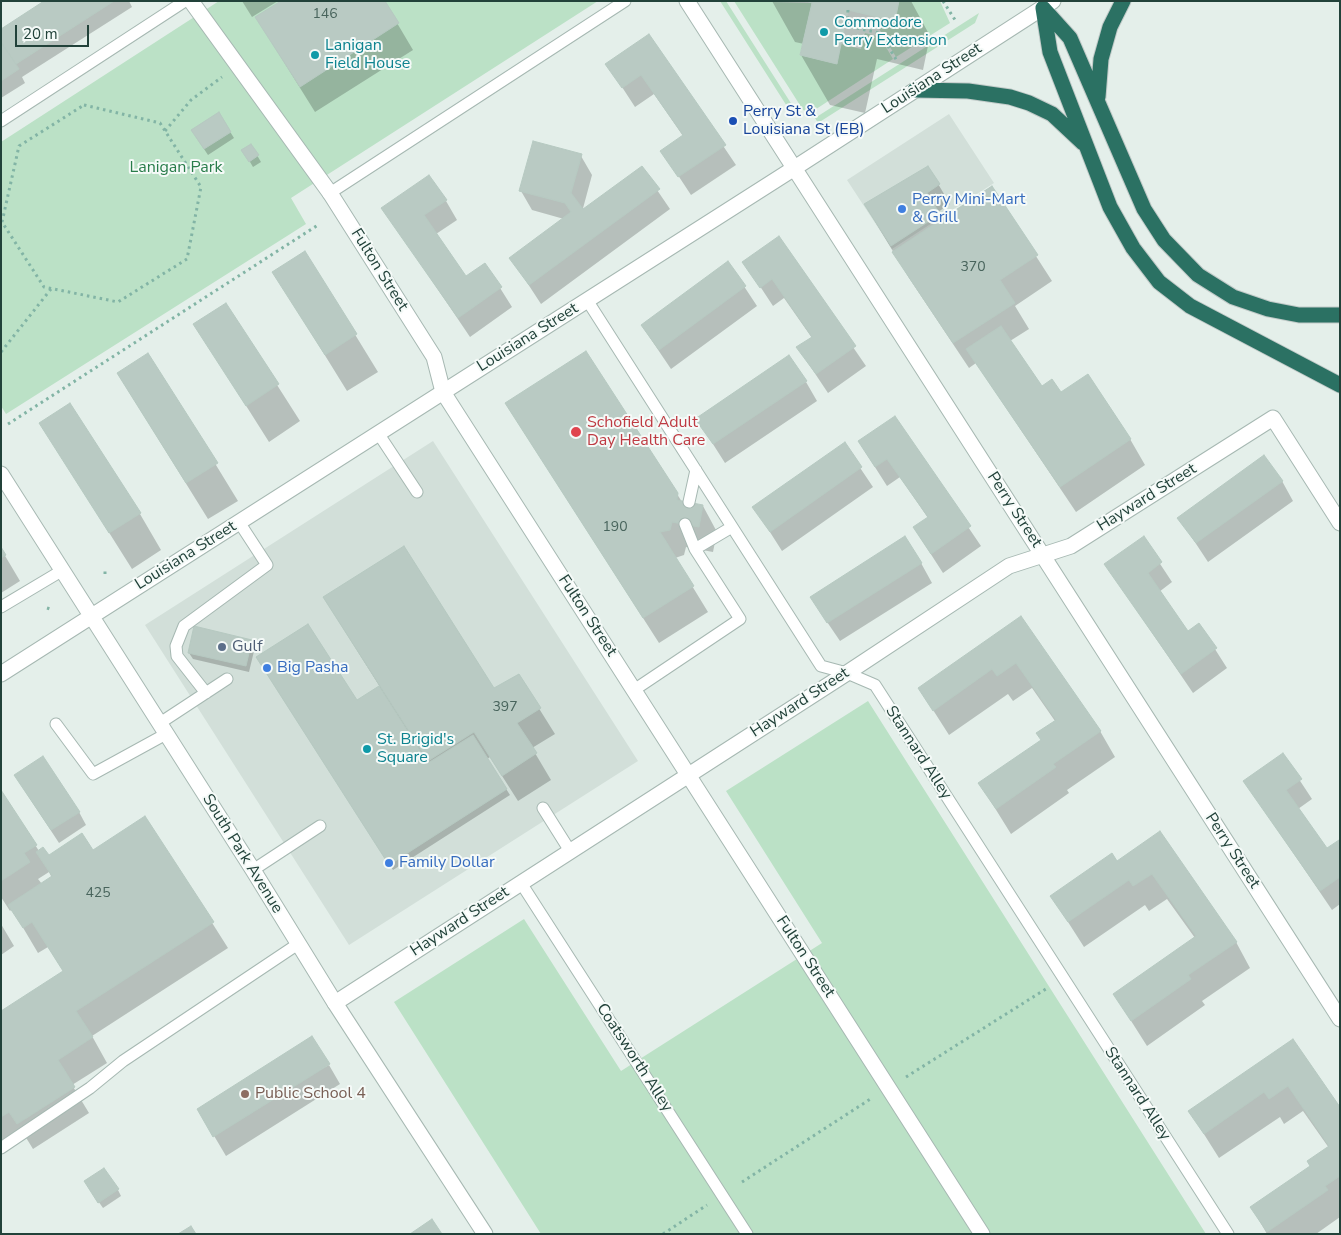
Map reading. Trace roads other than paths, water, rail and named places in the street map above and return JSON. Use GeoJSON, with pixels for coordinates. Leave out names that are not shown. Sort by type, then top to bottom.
{"type":"FeatureCollection","features":[{"type":"Feature","properties":{"kind":"highway"},"geometry":{"type":"LineString","coordinates":[[1098,98],[1101,59],[1110,27],[1123,1]]}},
{"type":"Feature","properties":{"kind":"highway"},"geometry":{"type":"LineString","coordinates":[[1045,3],[1070,38],[1098,98],[1144,209],[1164,240],[1198,275],[1233,297],[1268,309],[1299,315],[1340,315]]}},
{"type":"Feature","properties":{"kind":"highway"},"geometry":{"type":"LineString","coordinates":[[1045,3],[1050,52],[1110,207],[1133,248],[1159,282],[1190,306],[1340,385]]}},
{"type":"Feature","properties":{"kind":"highway"},"geometry":{"type":"LineString","coordinates":[[915,90],[968,90],[1010,97],[1029,103],[1052,114],[1088,147]]}},
{"type":"Feature","properties":{"kind":"street","name":"Fulton Street"},"geometry":{"type":"LineString","coordinates":[[191,1],[330,193],[434,357],[443,392],[982,1234]]}},
{"type":"Feature","properties":{"kind":"street","name":"Perry Street"},"geometry":{"type":"LineString","coordinates":[[687,1],[793,169],[1340,1018]]}},
{"type":"Feature","properties":{"kind":"street","name":"Louisiana Street"},"geometry":{"type":"LineString","coordinates":[[1,674],[793,169],[1045,3]]}},
{"type":"Feature","properties":{"kind":"street","name":"Hayward Street"},"geometry":{"type":"LineString","coordinates":[[335,1003],[847,673],[1009,566],[1071,546],[1273,418],[1340,523]]}},
{"type":"Feature","properties":{"kind":"street","name":"South Park Avenue"},"geometry":{"type":"LineString","coordinates":[[1,474],[253,870],[335,1003],[485,1234]]}},
{"type":"Feature","properties":{"kind":"lane"},"geometry":{"type":"LineString","coordinates":[[1,121],[185,1]]}},
{"type":"Feature","properties":{"kind":"lane"},"geometry":{"type":"LineString","coordinates":[[330,193],[625,1]]}},
{"type":"Feature","properties":{"kind":"lane","name":"Stannard Alley"},"geometry":{"type":"LineString","coordinates":[[587,300],[821,666],[847,673],[875,686],[1228,1234]]}},
{"type":"Feature","properties":{"kind":"lane"},"geometry":{"type":"LineString","coordinates":[[378,433],[417,492]]}},
{"type":"Feature","properties":{"kind":"lane"},"geometry":{"type":"LineString","coordinates":[[689,502],[696,470]]}},
{"type":"Feature","properties":{"kind":"lane"},"geometry":{"type":"LineString","coordinates":[[206,693],[177,656],[176,646],[184,626],[267,565],[239,522]]}},
{"type":"Feature","properties":{"kind":"lane"},"geometry":{"type":"LineString","coordinates":[[634,690],[740,619],[695,550],[685,524]]}},
{"type":"Feature","properties":{"kind":"lane"},"geometry":{"type":"LineString","coordinates":[[695,550],[732,526]]}},
{"type":"Feature","properties":{"kind":"lane"},"geometry":{"type":"LineString","coordinates":[[1,607],[63,570]]}},
{"type":"Feature","properties":{"kind":"lane"},"geometry":{"type":"LineString","coordinates":[[56,724],[93,774],[163,728],[206,693],[227,679]]}},
{"type":"Feature","properties":{"kind":"lane"},"geometry":{"type":"LineString","coordinates":[[543,808],[570,851]]}},
{"type":"Feature","properties":{"kind":"lane"},"geometry":{"type":"LineString","coordinates":[[253,870],[320,826]]}},
{"type":"Feature","properties":{"kind":"lane","name":"Coatsworth Alley"},"geometry":{"type":"LineString","coordinates":[[522,883],[747,1234]]}},
{"type":"Feature","properties":{"kind":"lane"},"geometry":{"type":"LineString","coordinates":[[1,1148],[90,1088],[123,1061],[298,944]]}},
{"type":"Feature","properties":{"kind":"place","name":"Commodore Perry Extension"},"geometry":{"type":"Point","coordinates":[824,32]}},
{"type":"Feature","properties":{"kind":"place","name":"Lanigan Field House"},"geometry":{"type":"Point","coordinates":[315,55]}},
{"type":"Feature","properties":{"kind":"place","name":"Perry St & Louisiana St (EB)"},"geometry":{"type":"Point","coordinates":[733,121]}},
{"type":"Feature","properties":{"kind":"place","name":"Perry Mini-Mart & Grill"},"geometry":{"type":"Point","coordinates":[902,209]}},
{"type":"Feature","properties":{"kind":"place","name":"Schofield Adult Day Health Care"},"geometry":{"type":"Point","coordinates":[576,432]}},
{"type":"Feature","properties":{"kind":"place","name":"Gulf"},"geometry":{"type":"Point","coordinates":[222,647]}},
{"type":"Feature","properties":{"kind":"place","name":"Big Pasha"},"geometry":{"type":"Point","coordinates":[267,668]}},
{"type":"Feature","properties":{"kind":"place","name":"St. Brigid's Square"},"geometry":{"type":"Point","coordinates":[367,749]}},
{"type":"Feature","properties":{"kind":"place","name":"Family Dollar"},"geometry":{"type":"Point","coordinates":[389,863]}},
{"type":"Feature","properties":{"kind":"place","name":"Public School 4"},"geometry":{"type":"Point","coordinates":[245,1094]}},
{"type":"Feature","properties":{"kind":"park label","name":"Lanigan Park"},"geometry":{"type":"Point","coordinates":[176,168]}}]}
